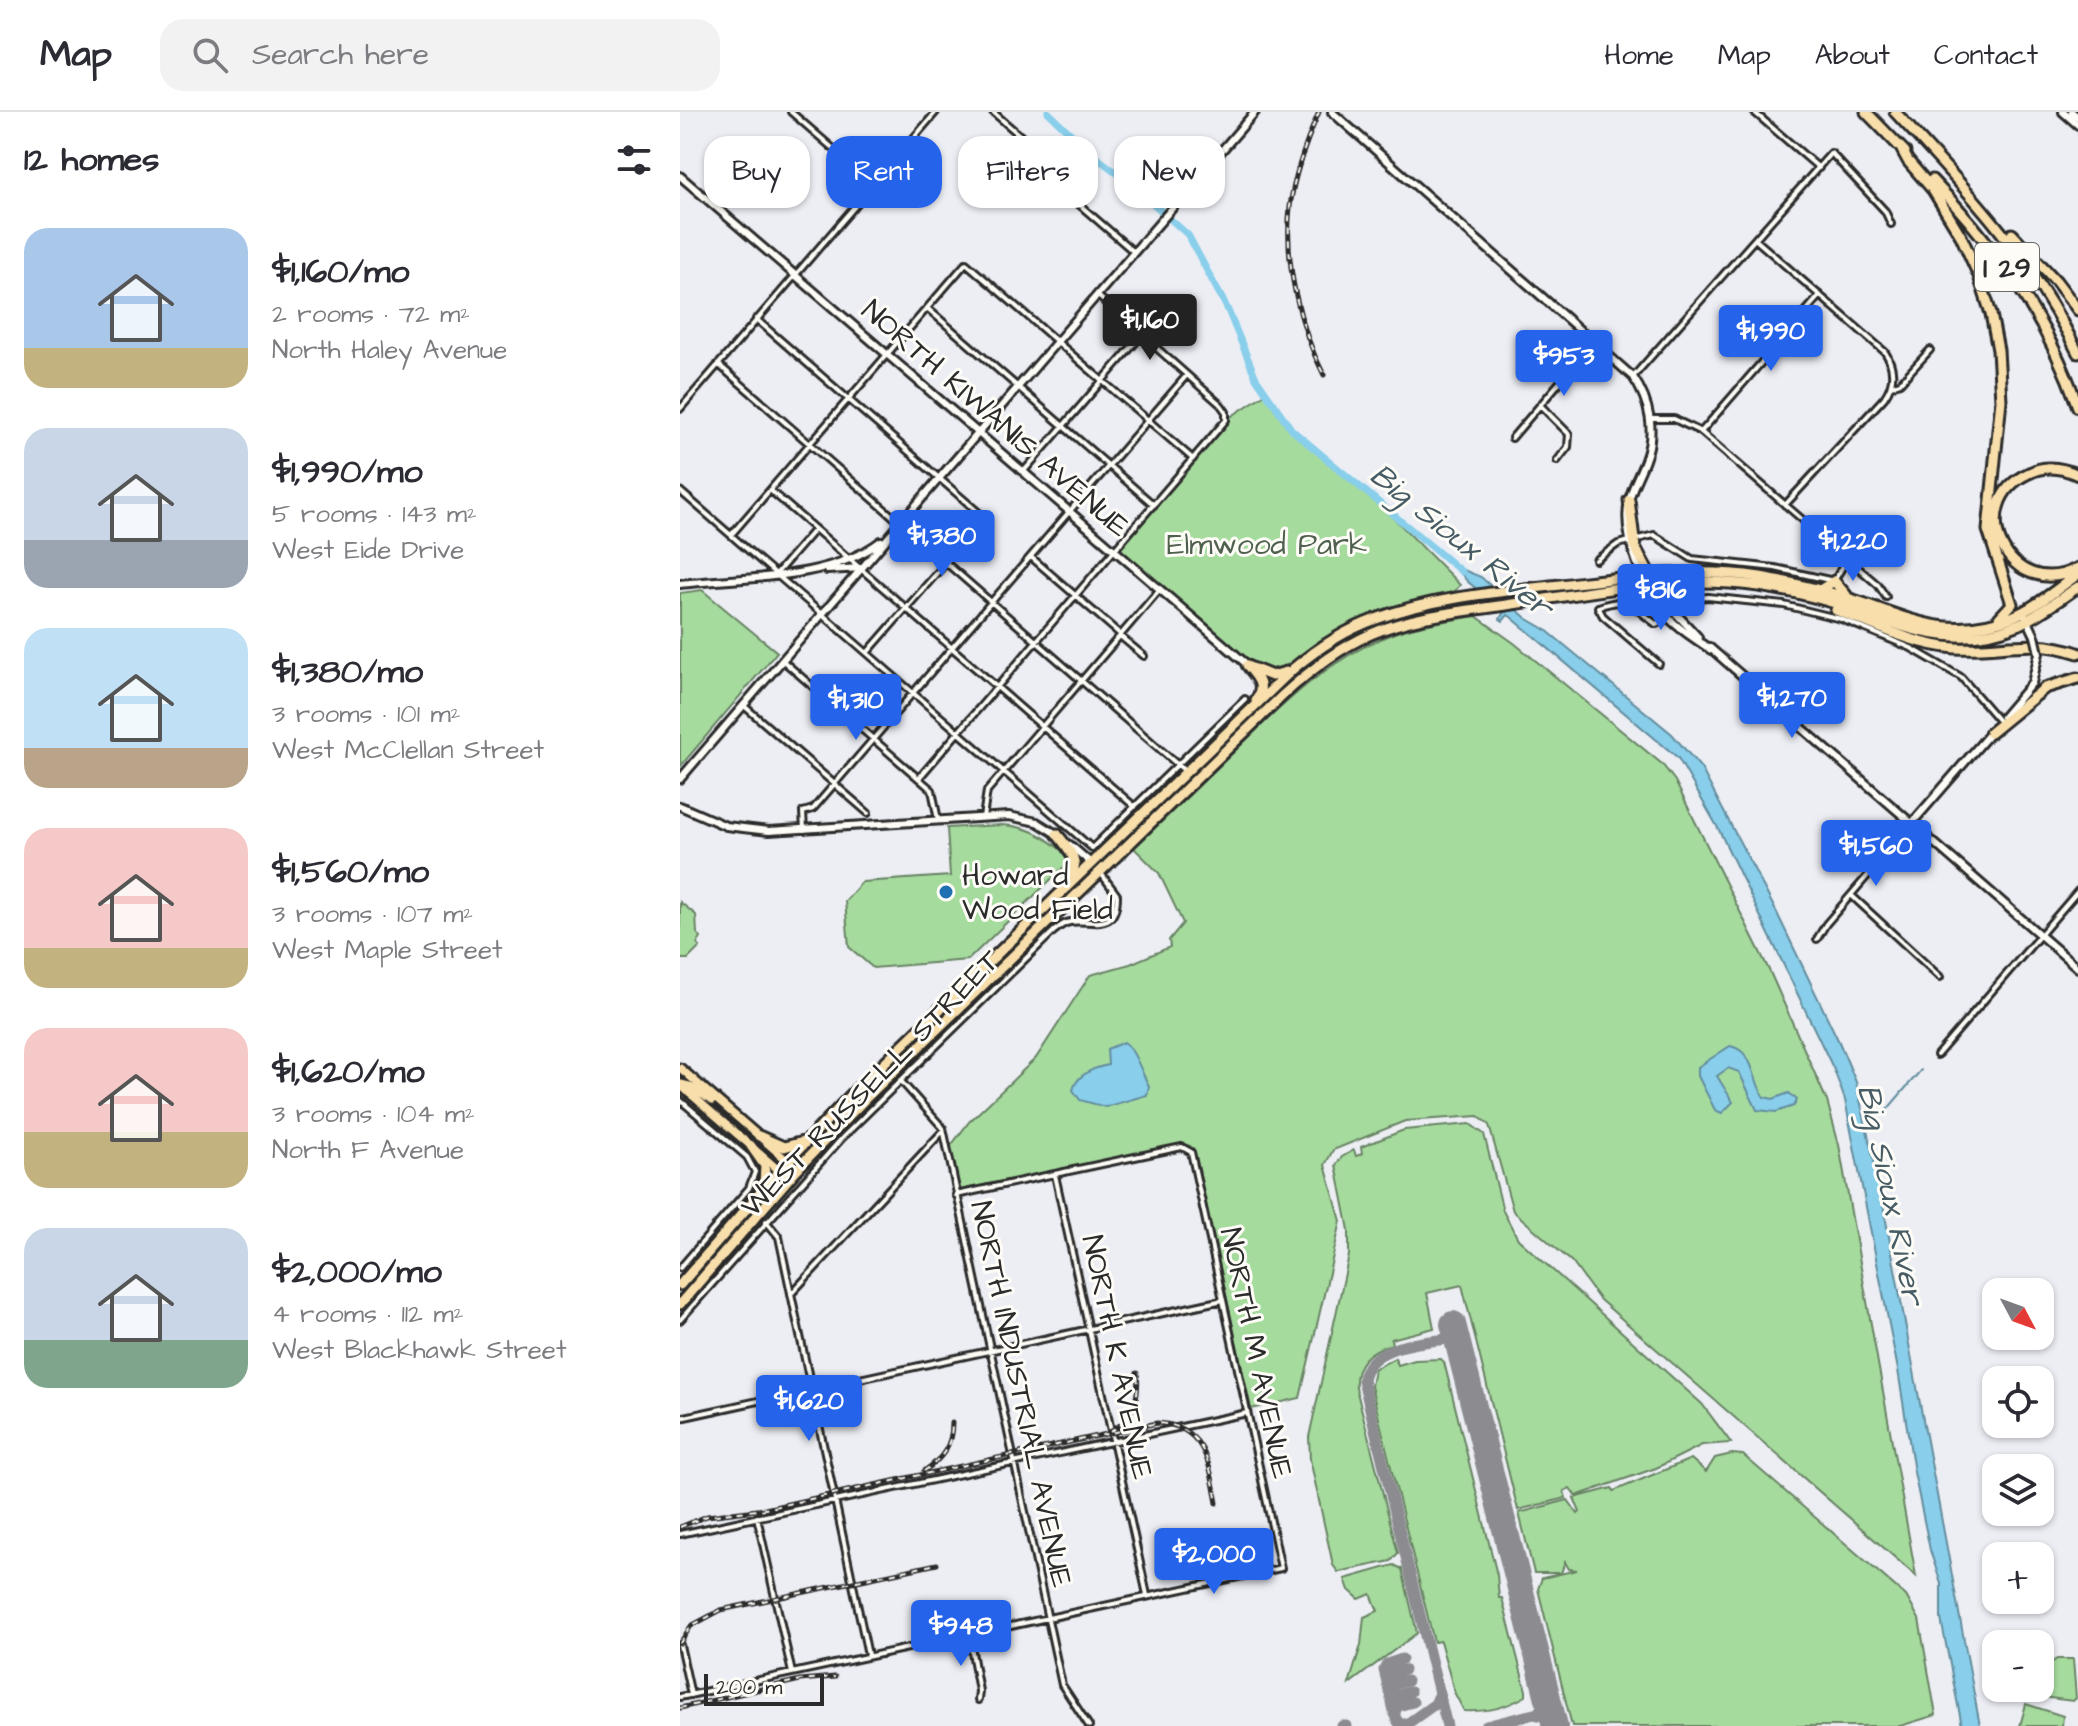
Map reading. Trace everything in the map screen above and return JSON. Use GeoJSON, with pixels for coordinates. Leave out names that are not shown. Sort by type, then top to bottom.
{"type":"FeatureCollection","features":[{"type":"Feature","properties":{"kind":"highway","name":"I 29"},"geometry":{"type":"LineString","coordinates":[[1866,112],[1974,225],[2016,280],[2054,345],[2078,407]]}},
{"type":"Feature","properties":{"kind":"highway","name":"I 29"},"geometry":{"type":"LineString","coordinates":[[1895,112],[1967,190],[2032,270],[2078,353]]}},
{"type":"Feature","properties":{"kind":"highway"},"geometry":{"type":"LineString","coordinates":[[1902,150],[1933,190],[1961,236],[1979,276],[1994,326],[2001,423],[1987,521],[1995,558],[2012,604],[2009,611],[1990,624]]}},
{"type":"Feature","properties":{"kind":"highway"},"geometry":{"type":"LineString","coordinates":[[1967,190],[2047,271],[2078,310]]}},
{"type":"Feature","properties":{"kind":"highway"},"geometry":{"type":"LineString","coordinates":[[2078,475],[2050,468],[2021,477],[2003,498],[1996,525],[2006,553],[2023,569],[2050,576],[2078,571]]}},
{"type":"Feature","properties":{"kind":"highway"},"geometry":{"type":"LineString","coordinates":[[1629,500],[1633,539],[1650,578],[1671,612]]}},
{"type":"Feature","properties":{"kind":"highway"},"geometry":{"type":"LineString","coordinates":[[1615,578],[1631,572],[1636,565],[1635,557]]}},
{"type":"Feature","properties":{"kind":"highway"},"geometry":{"type":"LineString","coordinates":[[1995,558],[2025,616]]}},
{"type":"Feature","properties":{"kind":"highway","name":"WEST RUSSELL STREET"},"geometry":{"type":"LineString","coordinates":[[680,1285],[812,1135],[1238,721],[1299,664],[1335,638],[1367,622],[1417,606],[1457,598],[1615,578],[1730,574],[1820,590],[1933,627],[1966,627],[2025,616],[2078,571]]}},
{"type":"Feature","properties":{"kind":"highway","name":"WEST RUSSELL STREET"},"geometry":{"type":"LineString","coordinates":[[680,1304],[698,1292],[797,1169],[867,1097],[1282,696],[1322,662],[1372,634],[1411,621],[1650,578],[1776,589],[1825,600],[1937,637],[1983,635],[2078,587]]}},
{"type":"Feature","properties":{"kind":"highway"},"geometry":{"type":"LineString","coordinates":[[1820,590],[1834,581],[1840,591],[1855,601]]}},
{"type":"Feature","properties":{"kind":"highway"},"geometry":{"type":"LineString","coordinates":[[1671,612],[1667,593],[1672,585],[1681,582]]}},
{"type":"Feature","properties":{"kind":"highway"},"geometry":{"type":"LineString","coordinates":[[1776,589],[1933,645],[1967,648],[2026,643],[2078,653]]}},
{"type":"Feature","properties":{"kind":"highway"},"geometry":{"type":"LineString","coordinates":[[1247,665],[1275,676],[1299,664]]}},
{"type":"Feature","properties":{"kind":"highway"},"geometry":{"type":"LineString","coordinates":[[1238,721],[1261,691],[1259,680],[1247,665]]}},
{"type":"Feature","properties":{"kind":"highway"},"geometry":{"type":"LineString","coordinates":[[1990,733],[2045,688],[2078,678]]}},
{"type":"Feature","properties":{"kind":"highway"},"geometry":{"type":"LineString","coordinates":[[1100,872],[1104,860],[1133,823]]}},
{"type":"Feature","properties":{"kind":"highway"},"geometry":{"type":"LineString","coordinates":[[1055,898],[1072,877],[1076,866],[1073,856],[1057,834]]}},
{"type":"Feature","properties":{"kind":"highway"},"geometry":{"type":"LineString","coordinates":[[1051,919],[1088,875],[1091,864]]}},
{"type":"Feature","properties":{"kind":"highway"},"geometry":{"type":"LineString","coordinates":[[759,1136],[776,1145],[789,1147],[812,1135]]}},
{"type":"Feature","properties":{"kind":"highway"},"geometry":{"type":"LineString","coordinates":[[747,1208],[766,1177],[764,1162],[751,1146]]}},
{"type":"Feature","properties":{"kind":"main road"},"geometry":{"type":"LineString","coordinates":[[680,779],[1255,112]]}},
{"type":"Feature","properties":{"kind":"main road"},"geometry":{"type":"LineString","coordinates":[[1332,112],[1633,377],[1645,398],[1650,419],[1649,449],[1629,500]]}},
{"type":"Feature","properties":{"kind":"main road"},"geometry":{"type":"LineString","coordinates":[[2063,112],[2078,125]]}},
{"type":"Feature","properties":{"kind":"main road"},"geometry":{"type":"LineString","coordinates":[[2072,112],[2078,117]]}},
{"type":"Feature","properties":{"kind":"main road","name":"NORTH KIWANIS AVENUE"},"geometry":{"type":"LineString","coordinates":[[680,176],[1282,696]]}},
{"type":"Feature","properties":{"kind":"main road"},"geometry":{"type":"LineString","coordinates":[[1637,480],[1633,511],[1635,557],[1650,578]]}},
{"type":"Feature","properties":{"kind":"main road"},"geometry":{"type":"LineString","coordinates":[[812,570],[851,559],[894,531]]}},
{"type":"Feature","properties":{"kind":"main road"},"geometry":{"type":"LineString","coordinates":[[680,584],[862,568]]}},
{"type":"Feature","properties":{"kind":"main road"},"geometry":{"type":"LineString","coordinates":[[1671,612],[2078,968]]}},
{"type":"Feature","properties":{"kind":"main road"},"geometry":{"type":"LineString","coordinates":[[2001,722],[2032,683],[2039,653],[2025,616]]}},
{"type":"Feature","properties":{"kind":"main road"},"geometry":{"type":"LineString","coordinates":[[1912,823],[1990,733]]}},
{"type":"Feature","properties":{"kind":"main road"},"geometry":{"type":"LineString","coordinates":[[680,806],[705,819],[739,829],[804,830],[983,817],[1024,818],[1057,834],[1100,872]]}},
{"type":"Feature","properties":{"kind":"main road"},"geometry":{"type":"LineString","coordinates":[[680,1068],[797,1169]]}},
{"type":"Feature","properties":{"kind":"main road"},"geometry":{"type":"LineString","coordinates":[[680,1084],[724,1107]]}},
{"type":"Feature","properties":{"kind":"main road"},"geometry":{"type":"LineString","coordinates":[[680,1084],[789,1179]]}},
{"type":"Feature","properties":{"kind":"street"},"geometry":{"type":"LineString","coordinates":[[791,112],[826,142]]}},
{"type":"Feature","properties":{"kind":"street"},"geometry":{"type":"LineString","coordinates":[[915,136],[936,112]]}},
{"type":"Feature","properties":{"kind":"street"},"geometry":{"type":"LineString","coordinates":[[993,112],[1031,145],[1047,176],[1134,252]]}},
{"type":"Feature","properties":{"kind":"street"},"geometry":{"type":"LineString","coordinates":[[1754,112],[1819,168]]}},
{"type":"Feature","properties":{"kind":"street"},"geometry":{"type":"LineString","coordinates":[[1633,377],[1831,153],[1885,211],[1891,224]]}},
{"type":"Feature","properties":{"kind":"street"},"geometry":{"type":"LineString","coordinates":[[680,409],[853,208]]}},
{"type":"Feature","properties":{"kind":"street"},"geometry":{"type":"LineString","coordinates":[[1756,240],[1885,352],[1892,370],[1891,386],[1884,398],[1785,505]]}},
{"type":"Feature","properties":{"kind":"street"},"geometry":{"type":"LineString","coordinates":[[731,535],[966,263],[1193,459]]}},
{"type":"Feature","properties":{"kind":"street"},"geometry":{"type":"LineString","coordinates":[[919,778],[1224,424],[1227,416],[1221,405],[1096,295]]}},
{"type":"Feature","properties":{"kind":"street"},"geometry":{"type":"LineString","coordinates":[[1701,432],[1820,295]]}},
{"type":"Feature","properties":{"kind":"street"},"geometry":{"type":"LineString","coordinates":[[927,308],[1154,505]]}},
{"type":"Feature","properties":{"kind":"street"},"geometry":{"type":"LineString","coordinates":[[756,319],[985,518],[867,653]]}},
{"type":"Feature","properties":{"kind":"street"},"geometry":{"type":"LineString","coordinates":[[1024,471],[1142,335]]}},
{"type":"Feature","properties":{"kind":"street"},"geometry":{"type":"LineString","coordinates":[[1512,438],[1595,341]]}},
{"type":"Feature","properties":{"kind":"street"},"geometry":{"type":"LineString","coordinates":[[1891,386],[1900,383],[1930,350]]}},
{"type":"Feature","properties":{"kind":"street"},"geometry":{"type":"LineString","coordinates":[[718,364],[1186,772]]}},
{"type":"Feature","properties":{"kind":"street"},"geometry":{"type":"LineString","coordinates":[[804,830],[803,812],[813,809],[1187,375]]}},
{"type":"Feature","properties":{"kind":"street"},"geometry":{"type":"LineString","coordinates":[[1540,405],[1569,434],[1568,447],[1557,461]]}},
{"type":"Feature","properties":{"kind":"street"},"geometry":{"type":"LineString","coordinates":[[1650,419],[1674,419],[1701,432],[1878,585],[1886,597]]}},
{"type":"Feature","properties":{"kind":"street"},"geometry":{"type":"LineString","coordinates":[[770,490],[1135,807]]}},
{"type":"Feature","properties":{"kind":"street"},"geometry":{"type":"LineString","coordinates":[[680,491],[1092,848],[1245,699]]}},
{"type":"Feature","properties":{"kind":"street"},"geometry":{"type":"LineString","coordinates":[[776,574],[815,529]]}},
{"type":"Feature","properties":{"kind":"street"},"geometry":{"type":"LineString","coordinates":[[1596,560],[1633,539],[1659,537],[1692,559],[1775,568],[1834,581],[1847,559]]}},
{"type":"Feature","properties":{"kind":"street"},"geometry":{"type":"LineString","coordinates":[[1031,557],[1144,656]]}},
{"type":"Feature","properties":{"kind":"street"},"geometry":{"type":"LineString","coordinates":[[983,817],[984,796],[1160,589]]}},
{"type":"Feature","properties":{"kind":"street"},"geometry":{"type":"LineString","coordinates":[[1659,664],[1603,616],[1598,607],[1623,601],[1632,604],[1656,624],[1690,599],[1708,597],[1784,605],[1841,619],[1911,648],[1962,678],[2001,722]]}},
{"type":"Feature","properties":{"kind":"street"},"geometry":{"type":"LineString","coordinates":[[782,660],[919,778],[935,795],[938,821]]}},
{"type":"Feature","properties":{"kind":"street"},"geometry":{"type":"LineString","coordinates":[[743,705],[868,813]]}},
{"type":"Feature","properties":{"kind":"street"},"geometry":{"type":"LineString","coordinates":[[1817,939],[1912,823]]}},
{"type":"Feature","properties":{"kind":"street","name":"WEST RUSSELL STREET"},"geometry":{"type":"LineString","coordinates":[[680,1320],[698,1292],[900,1080],[1062,925],[1071,921],[1097,924],[1110,916],[1116,906],[1117,895],[1100,872]]}},
{"type":"Feature","properties":{"kind":"street"},"geometry":{"type":"LineString","coordinates":[[1937,1055],[2078,891]]}},
{"type":"Feature","properties":{"kind":"street"},"geometry":{"type":"LineString","coordinates":[[1851,895],[1940,977]]}},
{"type":"Feature","properties":{"kind":"street"},"geometry":{"type":"LineString","coordinates":[[680,1084],[684,1074]]}},
{"type":"Feature","properties":{"kind":"street"},"geometry":{"type":"LineString","coordinates":[[791,1294],[944,1131],[900,1080]]}},
{"type":"Feature","properties":{"kind":"street","name":"WEST RUSSELL STREET"},"geometry":{"type":"LineString","coordinates":[[680,1100],[747,1157],[755,1172],[749,1188],[680,1268]]}},
{"type":"Feature","properties":{"kind":"street","name":"NORTH INDUSTRIAL AVENUE"},"geometry":{"type":"LineString","coordinates":[[944,1131],[1062,1685],[1089,1726]]}},
{"type":"Feature","properties":{"kind":"street","name":"NORTH M AVENUE"},"geometry":{"type":"LineString","coordinates":[[1055,1175],[1182,1147],[1188,1149],[1223,1300],[1281,1568],[1147,1596]]}},
{"type":"Feature","properties":{"kind":"street"},"geometry":{"type":"LineString","coordinates":[[956,1195],[1055,1175]]}},
{"type":"Feature","properties":{"kind":"street","name":"NORTH K AVENUE"},"geometry":{"type":"LineString","coordinates":[[1055,1175],[1147,1596]]}},
{"type":"Feature","properties":{"kind":"street"},"geometry":{"type":"LineString","coordinates":[[766,1221],[779,1237],[868,1655]]}},
{"type":"Feature","properties":{"kind":"street"},"geometry":{"type":"LineString","coordinates":[[680,1418],[1223,1300]]}},
{"type":"Feature","properties":{"kind":"street"},"geometry":{"type":"LineString","coordinates":[[680,1534],[1247,1413]]}},
{"type":"Feature","properties":{"kind":"street"},"geometry":{"type":"LineString","coordinates":[[757,1517],[792,1673]]}},
{"type":"Feature","properties":{"kind":"street"},"geometry":{"type":"LineString","coordinates":[[680,1697],[1147,1596]]}},
{"type":"Feature","properties":{"kind":"street"},"geometry":{"type":"LineString","coordinates":[[969,1635],[978,1700]]}},
{"type":"Feature","properties":{"kind":"street"},"geometry":{"type":"LineString","coordinates":[[680,1645],[691,1695]]}},
{"type":"Feature","properties":{"kind":"green space","name":"Elmwood Park"},"geometry":{"type":"Polygon","coordinates":[[[1265,394],[1292,431],[1374,498],[1460,585],[1455,591],[1324,645],[1272,676],[1247,665],[1115,550],[1226,420],[1265,394]]]}},
{"type":"Feature","properties":{"kind":"green space"},"geometry":{"type":"Polygon","coordinates":[[[702,590],[777,652],[680,767],[680,593],[702,590]]]}},
{"type":"Feature","properties":{"kind":"green space"},"geometry":{"type":"Polygon","coordinates":[[[1476,616],[1514,643],[1662,764],[1675,781],[1770,972],[1827,1101],[1839,1145],[1916,1576],[1599,1299],[1572,1262],[1513,1211],[1489,1125],[1478,1116],[1405,1121],[1333,1150],[1325,1165],[1341,1221],[1300,1398],[1251,1409],[1195,1154],[1190,1146],[1181,1144],[960,1190],[950,1147],[969,1122],[1036,1058],[1090,975],[1130,964],[1170,947],[1169,940],[1183,923],[1159,873],[1134,848],[1274,713],[1308,683],[1345,657],[1397,632],[1476,616]]]}},
{"type":"Feature","properties":{"kind":"green space","name":"Howard Wood Field"},"geometry":{"type":"Polygon","coordinates":[[[1001,825],[1040,835],[1072,859],[968,960],[873,968],[849,947],[845,901],[862,882],[950,876],[947,828],[1001,825]]]}},
{"type":"Feature","properties":{"kind":"green space"},"geometry":{"type":"Polygon","coordinates":[[[680,902],[696,915],[697,933],[701,938],[697,944],[700,947],[688,959],[680,959],[680,902]]]}},
{"type":"Feature","properties":{"kind":"green space"},"geometry":{"type":"Polygon","coordinates":[[[1470,1124],[1484,1134],[1503,1211],[1518,1239],[1702,1404],[1731,1443],[1702,1445],[1656,1468],[1576,1496],[1570,1488],[1564,1491],[1566,1498],[1518,1510],[1462,1285],[1427,1293],[1434,1328],[1391,1339],[1392,1344],[1376,1350],[1365,1359],[1356,1379],[1398,1553],[1391,1561],[1338,1572],[1333,1565],[1310,1459],[1309,1437],[1349,1255],[1349,1230],[1336,1165],[1354,1150],[1356,1156],[1362,1154],[1361,1147],[1404,1130],[1470,1124]]]}},
{"type":"Feature","properties":{"kind":"green space"},"geometry":{"type":"Polygon","coordinates":[[[1395,1358],[1398,1365],[1415,1360],[1441,1359],[1444,1362],[1497,1575],[1499,1598],[1502,1598],[1526,1691],[1526,1696],[1503,1706],[1464,1711],[1455,1694],[1440,1641],[1434,1642],[1371,1386],[1374,1369],[1395,1358]]]}},
{"type":"Feature","properties":{"kind":"green space"},"geometry":{"type":"Polygon","coordinates":[[[1743,1455],[1906,1596],[1919,1619],[1936,1715],[1900,1726],[1572,1726],[1538,1589],[1542,1578],[1577,1570],[1569,1569],[1565,1562],[1561,1573],[1534,1573],[1519,1513],[1568,1500],[1578,1514],[1580,1512],[1574,1498],[1612,1488],[1614,1491],[1691,1459],[1706,1472],[1715,1458],[1743,1455]]]}},
{"type":"Feature","properties":{"kind":"green space"},"geometry":{"type":"Polygon","coordinates":[[[1394,1565],[1402,1569],[1417,1633],[1349,1684],[1361,1645],[1364,1617],[1378,1611],[1371,1594],[1359,1599],[1349,1590],[1345,1579],[1394,1565]]]}},
{"type":"Feature","properties":{"kind":"green space"},"geometry":{"type":"Polygon","coordinates":[[[2073,1659],[2076,1698],[2073,1701],[2054,1699],[2054,1661],[2073,1659]]]}},
{"type":"Feature","properties":{"kind":"green space"},"geometry":{"type":"Polygon","coordinates":[[[2026,1704],[2063,1716],[2062,1726],[2020,1726],[2026,1704]]]}},
{"type":"Feature","properties":{"kind":"water"},"geometry":{"type":"Polygon","coordinates":[[[1456,567],[1481,577],[1526,618],[1545,629],[1672,734],[1701,768],[1776,911],[1839,1042],[1856,1082],[1879,1183],[1980,1726],[1962,1726],[1941,1619],[1941,1584],[1930,1550],[1914,1472],[1898,1370],[1845,1100],[1834,1070],[1718,828],[1678,758],[1511,617],[1508,615],[1503,621],[1500,619],[1504,612],[1467,581],[1456,567]]]}},
{"type":"Feature","properties":{"kind":"water"},"geometry":{"type":"Polygon","coordinates":[[[1124,1042],[1149,1086],[1147,1095],[1105,1107],[1080,1100],[1073,1090],[1078,1080],[1091,1070],[1108,1065],[1107,1049],[1124,1042]]]}},
{"type":"Feature","properties":{"kind":"water"},"geometry":{"type":"Polygon","coordinates":[[[1730,1046],[1749,1060],[1764,1097],[1773,1099],[1789,1093],[1797,1100],[1794,1106],[1776,1112],[1757,1110],[1739,1072],[1728,1068],[1717,1076],[1733,1102],[1722,1113],[1715,1110],[1698,1076],[1698,1067],[1730,1046]]]}},
{"type":"Feature","properties":{"kind":"waterway","name":"Big Sioux River"},"geometry":{"type":"LineString","coordinates":[[1048,112],[1092,154],[1129,182],[1188,235],[1227,308],[1256,378],[1292,430],[1462,572]]}},
{"type":"Feature","properties":{"kind":"waterway"},"geometry":{"type":"LineString","coordinates":[[1886,1111],[1921,1070]]}},
{"type":"Feature","properties":{"kind":"taxiway"},"geometry":{"type":"LineString","coordinates":[[1447,1726],[1363,1380],[1374,1359],[1396,1348],[1447,1339],[1458,1346]]}},
{"type":"Feature","properties":{"kind":"taxiway"},"geometry":{"type":"LineString","coordinates":[[1402,1659],[1387,1664],[1384,1670],[1396,1719],[1400,1724],[1407,1723]]}},
{"type":"Feature","properties":{"kind":"taxiway"},"geometry":{"type":"LineString","coordinates":[[1387,1681],[1391,1674],[1404,1670]]}},
{"type":"Feature","properties":{"kind":"taxiway"},"geometry":{"type":"LineString","coordinates":[[1389,1692],[1393,1684],[1407,1681]]}},
{"type":"Feature","properties":{"kind":"taxiway"},"geometry":{"type":"LineString","coordinates":[[1392,1702],[1396,1695],[1410,1692]]}},
{"type":"Feature","properties":{"kind":"taxiway"},"geometry":{"type":"LineString","coordinates":[[1404,1726],[1435,1704],[1440,1693]]}},
{"type":"Feature","properties":{"kind":"taxiway"},"geometry":{"type":"LineString","coordinates":[[1486,1726],[1538,1713],[1548,1698]]}},
{"type":"Feature","properties":{"kind":"taxiway"},"geometry":{"type":"LineString","coordinates":[[1394,1714],[1398,1706],[1413,1702]]}},
{"type":"Feature","properties":{"kind":"taxiway"},"geometry":{"type":"LineString","coordinates":[[1535,1714],[1548,1718],[1555,1726]]}},
{"type":"Feature","properties":{"kind":"taxiway"},"geometry":{"type":"LineString","coordinates":[[1342,1726],[1347,1726]]}},
{"type":"Feature","properties":{"kind":"runway"},"geometry":{"type":"LineString","coordinates":[[1453,1324],[1555,1726]]}},
{"type":"Feature","properties":{"kind":"railway"},"geometry":{"type":"LineString","coordinates":[[1319,112],[1305,147],[1292,195],[1289,249],[1301,315],[1324,375]]}},
{"type":"Feature","properties":{"kind":"railway"},"geometry":{"type":"LineString","coordinates":[[1110,1432],[1124,1421],[1133,1407],[1137,1373]]}},
{"type":"Feature","properties":{"kind":"railway"},"geometry":{"type":"LineString","coordinates":[[924,1471],[945,1451],[952,1423]]}},
{"type":"Feature","properties":{"kind":"railway"},"geometry":{"type":"LineString","coordinates":[[680,1527],[707,1516],[765,1509],[1157,1423],[1173,1425],[1195,1439],[1208,1462],[1217,1503]]}},
{"type":"Feature","properties":{"kind":"railway"},"geometry":{"type":"LineString","coordinates":[[680,1643],[691,1626],[721,1610],[937,1564]]}},
{"type":"Feature","properties":{"kind":"railway"},"geometry":{"type":"LineString","coordinates":[[680,1708],[800,1680],[835,1677]]}},
{"type":"Feature","properties":{"kind":"place","name":"Howard Wood Field"},"geometry":{"type":"Point","coordinates":[946,892]}}]}
